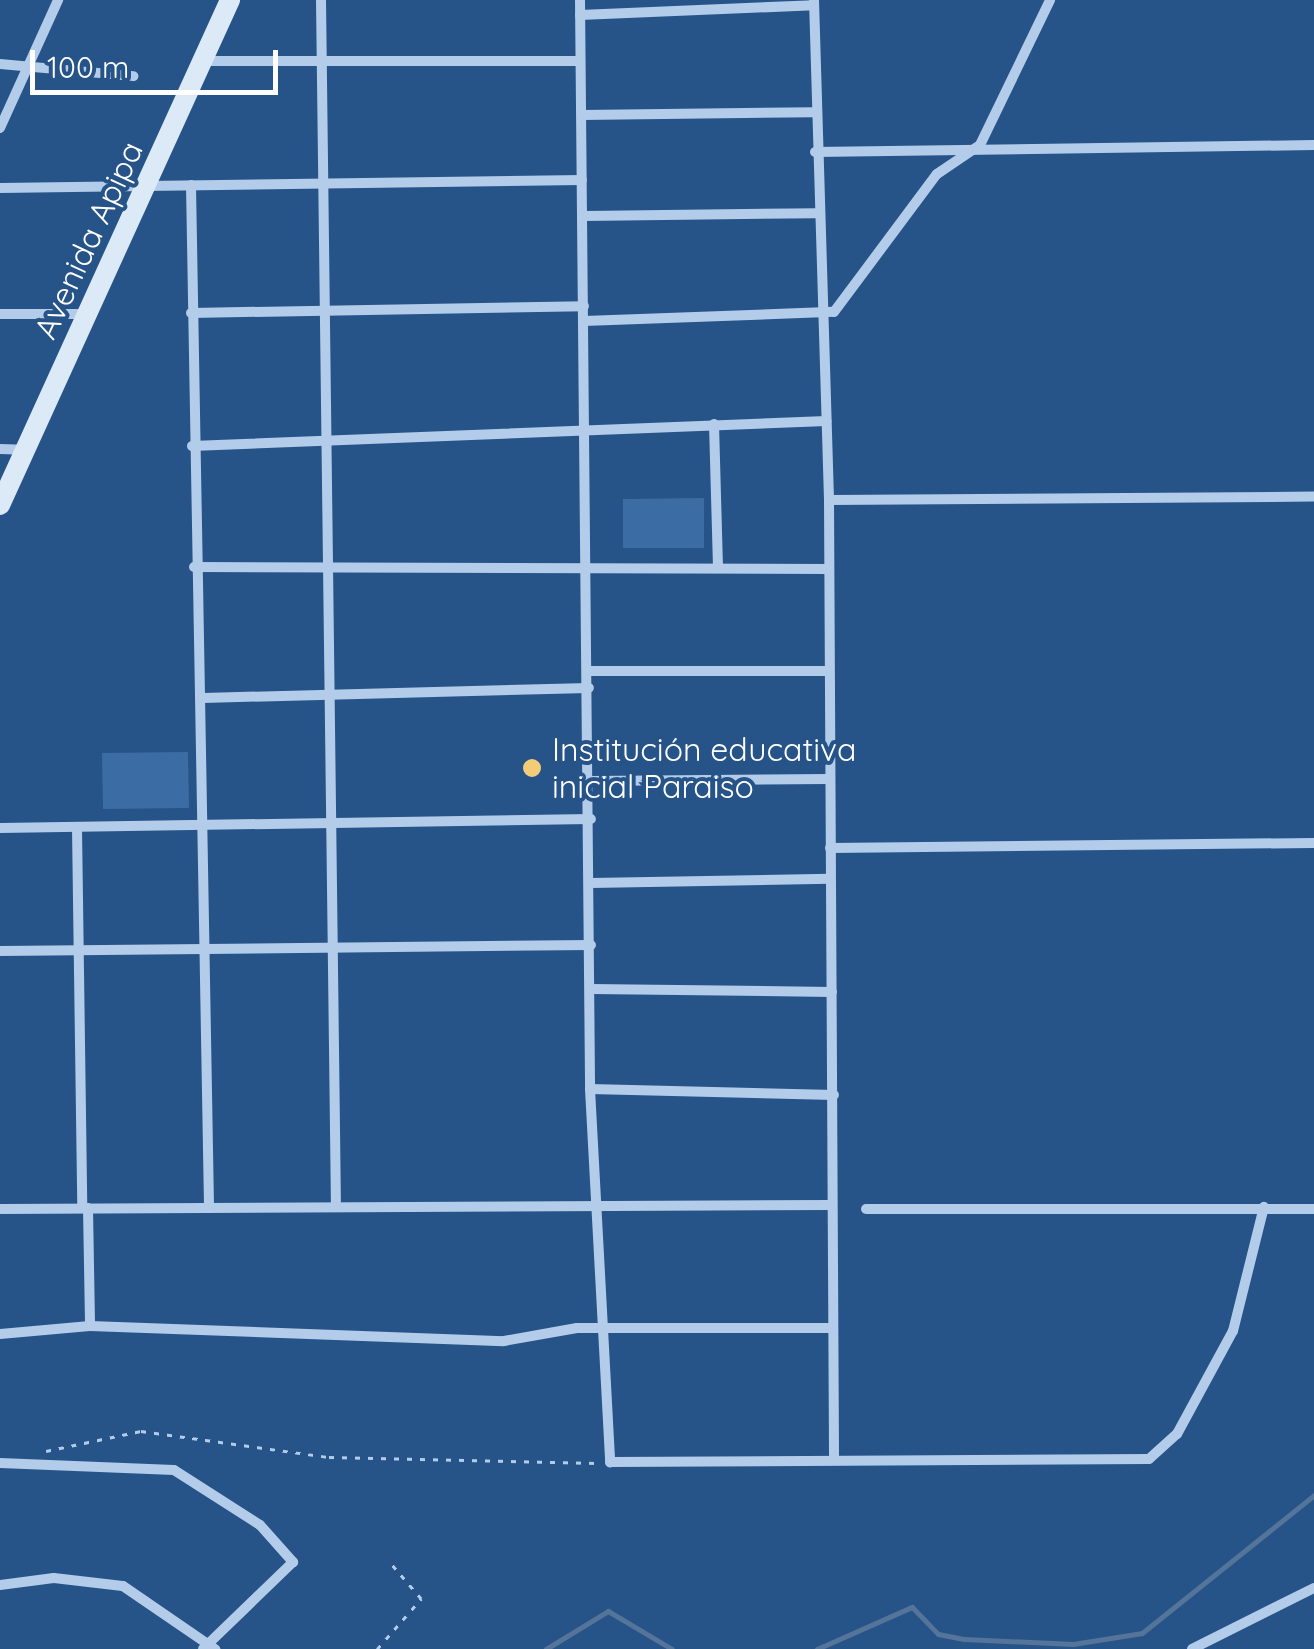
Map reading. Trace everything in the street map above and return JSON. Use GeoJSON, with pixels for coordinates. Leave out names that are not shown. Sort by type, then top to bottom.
{"type":"FeatureCollection","features":[{"type":"Feature","properties":{"kind":"street"},"geometry":{"type":"LineString","coordinates":[[0,128],[58,0]]}},
{"type":"Feature","properties":{"kind":"street","name":"Avenida Apipa"},"geometry":{"type":"LineString","coordinates":[[0,505],[230,0]]}},
{"type":"Feature","properties":{"kind":"street"},"geometry":{"type":"LineString","coordinates":[[322,0],[336,1207]]}},
{"type":"Feature","properties":{"kind":"street"},"geometry":{"type":"LineString","coordinates":[[580,0],[592,819],[590,1089],[598,1329],[610,1462],[834,1455],[1149,1459],[1177,1434],[1233,1331],[1264,1207]]}},
{"type":"Feature","properties":{"kind":"street"},"geometry":{"type":"LineString","coordinates":[[584,322],[820,317],[852,293],[937,174],[980,145],[1050,0]]}},
{"type":"Feature","properties":{"kind":"street"},"geometry":{"type":"LineString","coordinates":[[580,15],[814,2],[816,213],[830,569],[834,1455]]}},
{"type":"Feature","properties":{"kind":"street"},"geometry":{"type":"LineString","coordinates":[[204,60],[580,61]]}},
{"type":"Feature","properties":{"kind":"street"},"geometry":{"type":"LineString","coordinates":[[0,64],[133,76]]}},
{"type":"Feature","properties":{"kind":"street"},"geometry":{"type":"LineString","coordinates":[[582,115],[814,112]]}},
{"type":"Feature","properties":{"kind":"street"},"geometry":{"type":"LineString","coordinates":[[815,152],[980,145],[1314,144]]}},
{"type":"Feature","properties":{"kind":"street"},"geometry":{"type":"LineString","coordinates":[[0,188],[144,190],[191,185],[322,190],[582,180]]}},
{"type":"Feature","properties":{"kind":"street"},"geometry":{"type":"LineString","coordinates":[[191,185],[194,567],[203,698],[210,1207]]}},
{"type":"Feature","properties":{"kind":"street"},"geometry":{"type":"LineString","coordinates":[[584,216],[816,213]]}},
{"type":"Feature","properties":{"kind":"street"},"geometry":{"type":"LineString","coordinates":[[191,314],[584,306]]}},
{"type":"Feature","properties":{"kind":"street"},"geometry":{"type":"LineString","coordinates":[[0,314],[86,314]]}},
{"type":"Feature","properties":{"kind":"street"},"geometry":{"type":"LineString","coordinates":[[192,446],[585,426],[827,421]]}},
{"type":"Feature","properties":{"kind":"street"},"geometry":{"type":"LineString","coordinates":[[714,424],[718,567]]}},
{"type":"Feature","properties":{"kind":"street"},"geometry":{"type":"LineString","coordinates":[[0,450],[25,450]]}},
{"type":"Feature","properties":{"kind":"street"},"geometry":{"type":"LineString","coordinates":[[828,500],[1314,496]]}},
{"type":"Feature","properties":{"kind":"street"},"geometry":{"type":"LineString","coordinates":[[194,567],[588,564],[830,569]]}},
{"type":"Feature","properties":{"kind":"street"},"geometry":{"type":"LineString","coordinates":[[590,671],[828,671]]}},
{"type":"Feature","properties":{"kind":"street"},"geometry":{"type":"LineString","coordinates":[[203,698],[590,688]]}},
{"type":"Feature","properties":{"kind":"street"},"geometry":{"type":"LineString","coordinates":[[591,781],[828,779]]}},
{"type":"Feature","properties":{"kind":"street"},"geometry":{"type":"LineString","coordinates":[[0,828],[592,819]]}},
{"type":"Feature","properties":{"kind":"street"},"geometry":{"type":"LineString","coordinates":[[78,828],[90,1326]]}},
{"type":"Feature","properties":{"kind":"street"},"geometry":{"type":"LineString","coordinates":[[830,848],[1314,843]]}},
{"type":"Feature","properties":{"kind":"street"},"geometry":{"type":"LineString","coordinates":[[591,884],[830,879]]}},
{"type":"Feature","properties":{"kind":"street"},"geometry":{"type":"LineString","coordinates":[[0,952],[591,945]]}},
{"type":"Feature","properties":{"kind":"street"},"geometry":{"type":"LineString","coordinates":[[590,989],[832,992]]}},
{"type":"Feature","properties":{"kind":"street"},"geometry":{"type":"LineString","coordinates":[[590,1089],[834,1095]]}},
{"type":"Feature","properties":{"kind":"street"},"geometry":{"type":"LineString","coordinates":[[0,1209],[596,1203],[832,1206]]}},
{"type":"Feature","properties":{"kind":"street"},"geometry":{"type":"LineString","coordinates":[[866,1208],[1314,1209]]}},
{"type":"Feature","properties":{"kind":"street"},"geometry":{"type":"LineString","coordinates":[[0,1334],[90,1326],[504,1341],[598,1329],[832,1328]]}},
{"type":"Feature","properties":{"kind":"street"},"geometry":{"type":"LineString","coordinates":[[0,1463],[30,1458],[174,1470],[260,1526],[293,1562],[209,1647],[123,1586],[54,1578],[0,1585]]}},
{"type":"Feature","properties":{"kind":"street"},"geometry":{"type":"LineString","coordinates":[[1192,1649],[1314,1588]]}},
{"type":"Feature","properties":{"kind":"path"},"geometry":{"type":"LineString","coordinates":[[30,1458],[141,1432],[329,1457],[610,1462]]}},
{"type":"Feature","properties":{"kind":"path"},"geometry":{"type":"LineString","coordinates":[[378,1649],[421,1599],[390,1564]]}},
{"type":"Feature","properties":{"kind":"shaded area"},"geometry":{"type":"Polygon","coordinates":[[[704,498],[704,548],[623,548],[623,499],[704,498]]]}},
{"type":"Feature","properties":{"kind":"shaded area"},"geometry":{"type":"Polygon","coordinates":[[[188,752],[189,808],[103,809],[102,753],[188,752]]]}},
{"type":"Feature","properties":{"kind":"waterway"},"geometry":{"type":"LineString","coordinates":[[817,1649],[912,1607],[938,1634],[964,1639],[1073,1644],[1142,1633],[1314,1495]]}},
{"type":"Feature","properties":{"kind":"waterway"},"geometry":{"type":"LineString","coordinates":[[546,1649],[608,1611],[672,1649]]}},
{"type":"Feature","properties":{"kind":"place","name":"Institución educativa inicial Paraiso"},"geometry":{"type":"Point","coordinates":[532,768]}}]}
